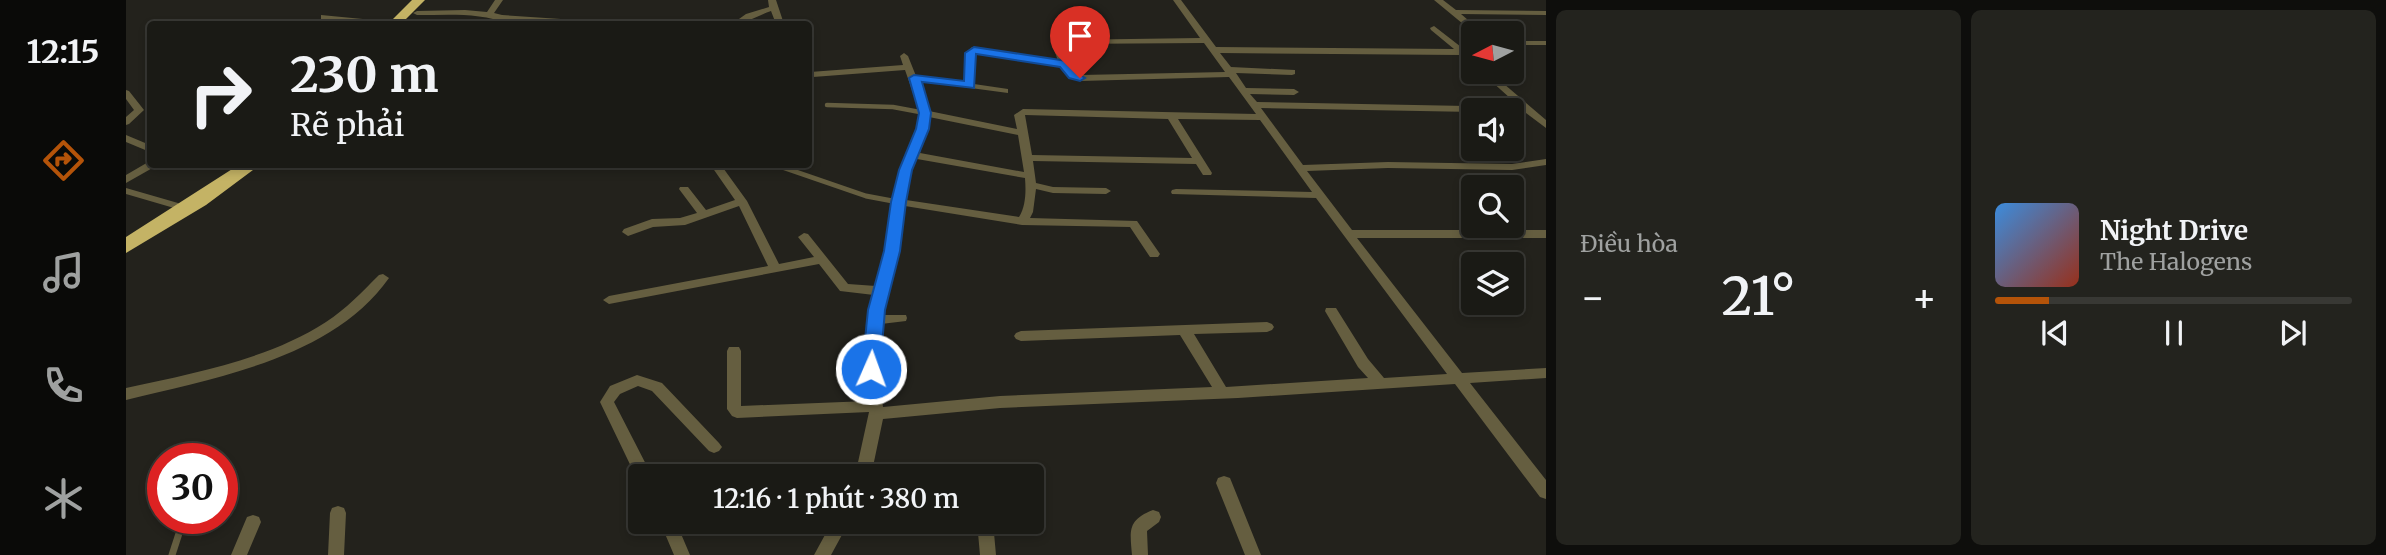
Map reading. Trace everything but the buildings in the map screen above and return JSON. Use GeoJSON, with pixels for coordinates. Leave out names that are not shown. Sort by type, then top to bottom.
{"type":"FeatureCollection","features":[{"type":"Feature","properties":{"kind":"highway"},"geometry":{"type":"LineString","coordinates":[[398,21],[430,0]]}},
{"type":"Feature","properties":{"kind":"highway"},"geometry":{"type":"LineString","coordinates":[[407,21],[418,6]]}},
{"type":"Feature","properties":{"kind":"highway"},"geometry":{"type":"LineString","coordinates":[[126,234],[228,168]]}},
{"type":"Feature","properties":{"kind":"highway"},"geometry":{"type":"LineString","coordinates":[[126,246],[246,168]]}},
{"type":"Feature","properties":{"kind":"street"},"geometry":{"type":"LineString","coordinates":[[490,14],[499,0]]}},
{"type":"Feature","properties":{"kind":"street"},"geometry":{"type":"LineString","coordinates":[[1177,0],[1348,234],[1546,492]]}},
{"type":"Feature","properties":{"kind":"street"},"geometry":{"type":"LineString","coordinates":[[1438,0],[1464,21]]}},
{"type":"Feature","properties":{"kind":"street"},"geometry":{"type":"LineString","coordinates":[[742,21],[772,4],[779,21]]}},
{"type":"Feature","properties":{"kind":"street"},"geometry":{"type":"LineString","coordinates":[[418,6],[562,21]]}},
{"type":"Feature","properties":{"kind":"street"},"geometry":{"type":"LineString","coordinates":[[1453,12],[1546,13]]}},
{"type":"Feature","properties":{"kind":"street"},"geometry":{"type":"LineString","coordinates":[[504,17],[509,21]]}},
{"type":"Feature","properties":{"kind":"street"},"geometry":{"type":"LineString","coordinates":[[324,18],[359,21]]}},
{"type":"Feature","properties":{"kind":"street"},"geometry":{"type":"LineString","coordinates":[[1434,28],[1461,52]]}},
{"type":"Feature","properties":{"kind":"street"},"geometry":{"type":"LineString","coordinates":[[1292,72],[1080,78],[1073,75],[1063,64],[1058,46],[1062,43],[1211,45],[1461,52]]}},
{"type":"Feature","properties":{"kind":"street"},"geometry":{"type":"LineString","coordinates":[[1524,43],[1546,43]]}},
{"type":"Feature","properties":{"kind":"street"},"geometry":{"type":"LineString","coordinates":[[970,85],[972,50],[1063,64]]}},
{"type":"Feature","properties":{"kind":"street"},"geometry":{"type":"LineString","coordinates":[[865,464],[876,410],[871,369],[875,320],[892,251],[898,202],[925,113],[909,67]]}},
{"type":"Feature","properties":{"kind":"street"},"geometry":{"type":"LineString","coordinates":[[813,74],[909,67],[970,85],[1005,91]]}},
{"type":"Feature","properties":{"kind":"street"},"geometry":{"type":"LineString","coordinates":[[1500,84],[1537,114],[1546,125]]}},
{"type":"Feature","properties":{"kind":"street"},"geometry":{"type":"LineString","coordinates":[[1245,91],[1294,92]]}},
{"type":"Feature","properties":{"kind":"street"},"geometry":{"type":"LineString","coordinates":[[126,93],[139,110],[126,122]]}},
{"type":"Feature","properties":{"kind":"street"},"geometry":{"type":"LineString","coordinates":[[1254,105],[1537,114]]}},
{"type":"Feature","properties":{"kind":"street"},"geometry":{"type":"LineString","coordinates":[[1022,221],[1029,210],[1027,158],[1019,115],[1023,112],[1263,117]]}},
{"type":"Feature","properties":{"kind":"street"},"geometry":{"type":"LineString","coordinates":[[925,113],[1023,133]]}},
{"type":"Feature","properties":{"kind":"street"},"geometry":{"type":"LineString","coordinates":[[1171,116],[1207,173]]}},
{"type":"Feature","properties":{"kind":"street"},"geometry":{"type":"LineString","coordinates":[[126,138],[147,148]]}},
{"type":"Feature","properties":{"kind":"street"},"geometry":{"type":"LineString","coordinates":[[914,155],[1029,181],[1053,190],[1106,191]]}},
{"type":"Feature","properties":{"kind":"street"},"geometry":{"type":"LineString","coordinates":[[1027,158],[1199,161]]}},
{"type":"Feature","properties":{"kind":"street"},"geometry":{"type":"LineString","coordinates":[[1300,168],[1388,165],[1512,167],[1546,162]]}},
{"type":"Feature","properties":{"kind":"street"},"geometry":{"type":"LineString","coordinates":[[126,179],[147,167]]}},
{"type":"Feature","properties":{"kind":"street"},"geometry":{"type":"LineString","coordinates":[[719,168],[742,201],[775,269]]}},
{"type":"Feature","properties":{"kind":"street"},"geometry":{"type":"LineString","coordinates":[[684,189],[704,215]]}},
{"type":"Feature","properties":{"kind":"street"},"geometry":{"type":"LineString","coordinates":[[126,191],[174,205]]}},
{"type":"Feature","properties":{"kind":"street"},"geometry":{"type":"LineString","coordinates":[[1176,192],[1320,195]]}},
{"type":"Feature","properties":{"kind":"street"},"geometry":{"type":"LineString","coordinates":[[628,232],[645,225],[681,222],[742,201]]}},
{"type":"Feature","properties":{"kind":"street"},"geometry":{"type":"LineString","coordinates":[[898,202],[1022,221],[1133,224],[1154,254]]}},
{"type":"Feature","properties":{"kind":"street"},"geometry":{"type":"LineString","coordinates":[[1348,234],[1461,226]]}},
{"type":"Feature","properties":{"kind":"street"},"geometry":{"type":"LineString","coordinates":[[1524,231],[1546,234]]}},
{"type":"Feature","properties":{"kind":"street"},"geometry":{"type":"LineString","coordinates":[[804,237],[844,288],[882,291]]}},
{"type":"Feature","properties":{"kind":"street"},"geometry":{"type":"LineString","coordinates":[[609,300],[821,260]]}},
{"type":"Feature","properties":{"kind":"street"},"geometry":{"type":"LineString","coordinates":[[126,394],[233,367],[292,346],[352,310],[383,278]]}},
{"type":"Feature","properties":{"kind":"street"},"geometry":{"type":"LineString","coordinates":[[1331,311],[1363,363],[1380,383]]}},
{"type":"Feature","properties":{"kind":"street"},"geometry":{"type":"LineString","coordinates":[[875,320],[901,318]]}},
{"type":"Feature","properties":{"kind":"street"},"geometry":{"type":"LineString","coordinates":[[1021,335],[1267,327]]}},
{"type":"Feature","properties":{"kind":"street"},"geometry":{"type":"LineString","coordinates":[[1184,330],[1222,392]]}},
{"type":"Feature","properties":{"kind":"street"},"geometry":{"type":"LineString","coordinates":[[734,351],[734,410],[737,412],[876,410],[1546,373]]}},
{"type":"Feature","properties":{"kind":"street"},"geometry":{"type":"LineString","coordinates":[[638,464],[607,402],[615,390],[637,380],[657,387],[714,447]]}},
{"type":"Feature","properties":{"kind":"street"},"geometry":{"type":"LineString","coordinates":[[1224,483],[1252,555]]}},
{"type":"Feature","properties":{"kind":"street"},"geometry":{"type":"LineString","coordinates":[[336,555],[338,513]]}},
{"type":"Feature","properties":{"kind":"street"},"geometry":{"type":"LineString","coordinates":[[1140,555],[1138,528],[1153,516]]}},
{"type":"Feature","properties":{"kind":"street"},"geometry":{"type":"LineString","coordinates":[[239,555],[253,522]]}},
{"type":"Feature","properties":{"kind":"street"},"geometry":{"type":"LineString","coordinates":[[673,534],[682,555]]}},
{"type":"Feature","properties":{"kind":"street"},"geometry":{"type":"LineString","coordinates":[[822,555],[834,534]]}},
{"type":"Feature","properties":{"kind":"street"},"geometry":{"type":"LineString","coordinates":[[986,534],[988,555]]}},
{"type":"Feature","properties":{"kind":"lane"},"geometry":{"type":"LineString","coordinates":[[827,106],[893,107],[925,113]]}},
{"type":"Feature","properties":{"kind":"lane"},"geometry":{"type":"LineString","coordinates":[[785,168],[866,197],[898,202]]}},
{"type":"Feature","properties":{"kind":"lane"},"geometry":{"type":"LineString","coordinates":[[172,555],[180,534]]}},
{"type":"Feature","properties":{"kind":"route"},"geometry":{"type":"LineString","coordinates":[[871,369],[876,310],[892,251],[898,202],[906,170],[923,129],[925,113],[914,78],[970,85],[970,53],[974,50],[1063,64],[1073,75],[1080,78]]}}]}
